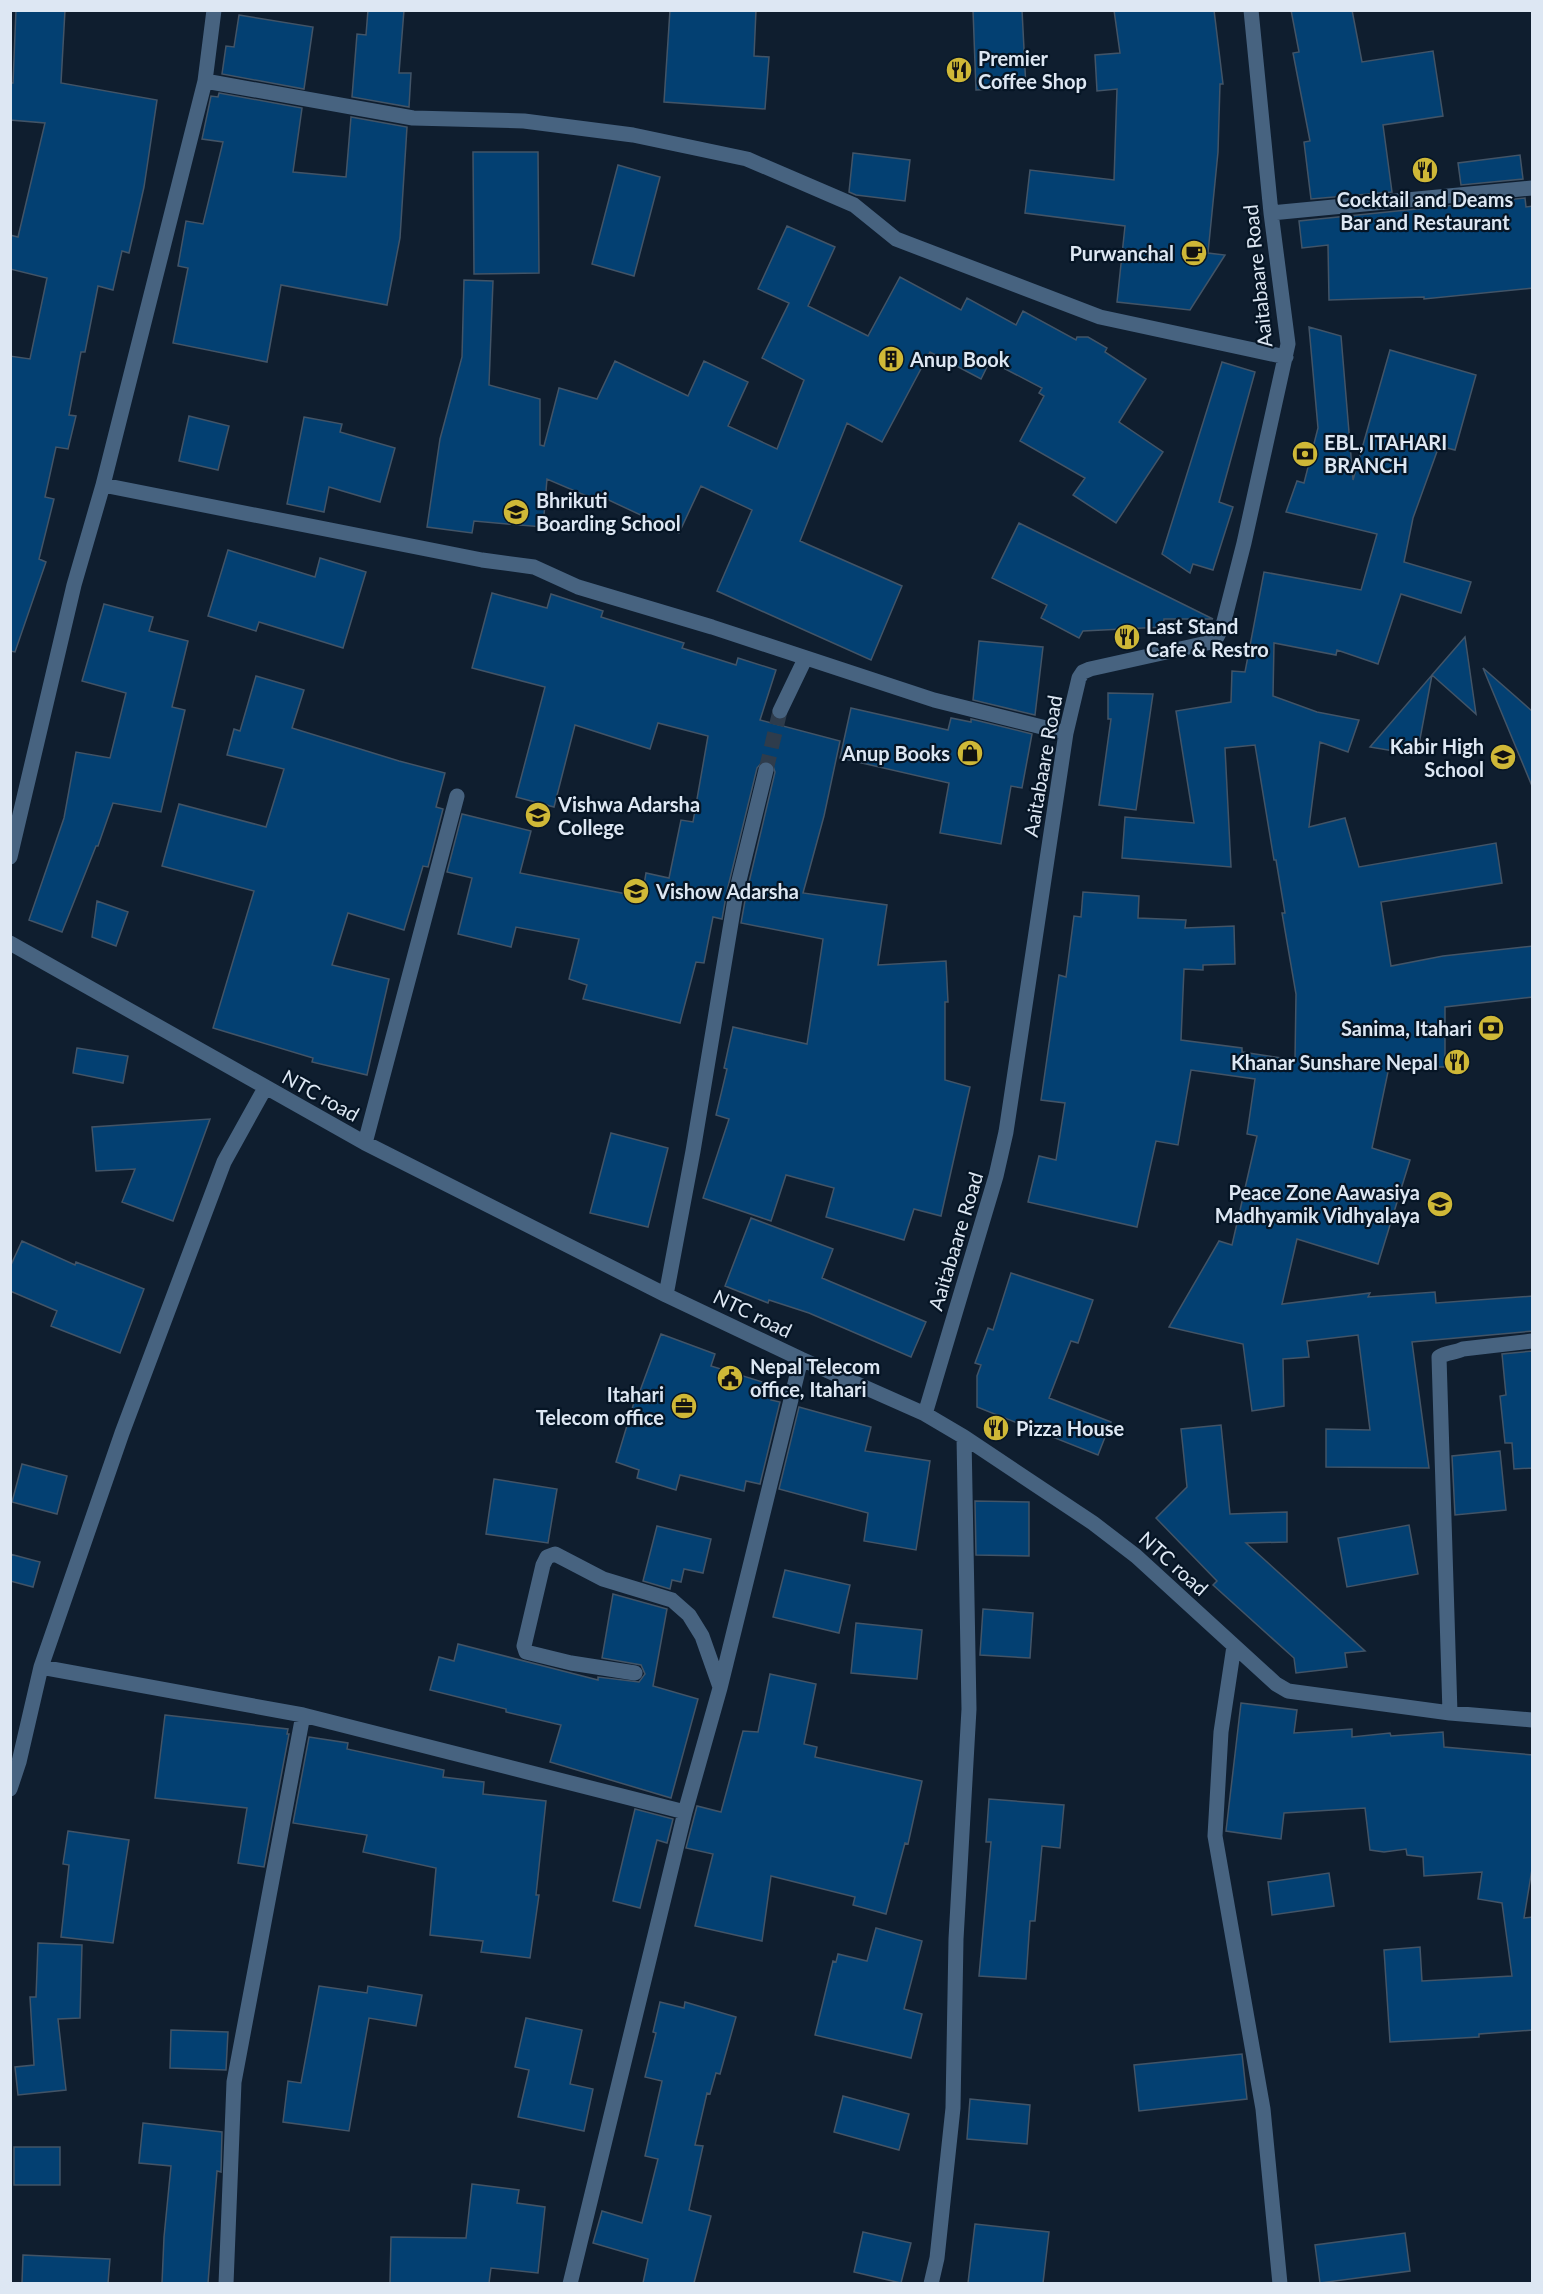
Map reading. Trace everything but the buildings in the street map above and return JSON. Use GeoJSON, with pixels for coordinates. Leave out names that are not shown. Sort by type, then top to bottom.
{"type":"FeatureCollection","features":[{"type":"Feature","properties":{"kind":"street"},"geometry":{"type":"LineString","coordinates":[[10,857],[74,585],[103,485],[204,81],[214,10]]}},
{"type":"Feature","properties":{"kind":"street","name":"Aaitabaare Road"},"geometry":{"type":"LineString","coordinates":[[925,1414],[996,1176],[1006,1132],[1066,732],[1079,678],[1083,672],[1090,669],[1207,643],[1217,637],[1223,625],[1244,543],[1288,344],[1271,213],[1251,10]]}},
{"type":"Feature","properties":{"kind":"street"},"geometry":{"type":"LineString","coordinates":[[204,81],[413,117],[524,121],[633,135],[747,159],[854,204],[896,239],[1100,317],[1286,357]]}},
{"type":"Feature","properties":{"kind":"street"},"geometry":{"type":"LineString","coordinates":[[1271,213],[1533,188]]}},
{"type":"Feature","properties":{"kind":"street"},"geometry":{"type":"LineString","coordinates":[[103,485],[482,560],[534,567],[579,587],[701,623],[934,700],[1066,732]]}},
{"type":"Feature","properties":{"kind":"street"},"geometry":{"type":"LineString","coordinates":[[780,711],[805,659]]}},
{"type":"Feature","properties":{"kind":"street"},"geometry":{"type":"LineString","coordinates":[[666,1294],[695,1139],[736,893],[766,770]]}},
{"type":"Feature","properties":{"kind":"street"},"geometry":{"type":"LineString","coordinates":[[365,1143],[457,796]]}},
{"type":"Feature","properties":{"kind":"street","name":"NTC road"},"geometry":{"type":"LineString","coordinates":[[10,943],[365,1143],[666,1294],[801,1359],[925,1414],[964,1437],[1102,1530],[1136,1556],[1276,1684],[1288,1691],[1450,1713],[1533,1720]]}},
{"type":"Feature","properties":{"kind":"street"},"geometry":{"type":"LineString","coordinates":[[10,1789],[19,1762],[41,1667],[122,1433],[224,1162],[265,1088]]}},
{"type":"Feature","properties":{"kind":"street"},"geometry":{"type":"LineString","coordinates":[[1450,1713],[1438,1357],[1463,1349],[1533,1341]]}},
{"type":"Feature","properties":{"kind":"street"},"geometry":{"type":"LineString","coordinates":[[570,2283],[685,1812],[720,1688],[801,1359]]}},
{"type":"Feature","properties":{"kind":"street"},"geometry":{"type":"LineString","coordinates":[[931,2283],[937,2258],[953,2108],[956,1939],[969,1709],[964,1437]]}},
{"type":"Feature","properties":{"kind":"street"},"geometry":{"type":"LineString","coordinates":[[635,1673],[571,1663],[526,1652],[524,1648],[526,1634],[547,1557],[555,1554],[603,1579],[672,1600],[689,1615],[702,1636],[720,1688]]}},
{"type":"Feature","properties":{"kind":"street"},"geometry":{"type":"LineString","coordinates":[[1234,1646],[1221,1732],[1215,1836],[1263,2109],[1280,2283]]}},
{"type":"Feature","properties":{"kind":"street"},"geometry":{"type":"LineString","coordinates":[[41,1667],[303,1715],[685,1812]]}},
{"type":"Feature","properties":{"kind":"street"},"geometry":{"type":"LineString","coordinates":[[226,2283],[234,2082],[303,1715]]}},
{"type":"Feature","properties":{"kind":"tunnel"},"geometry":{"type":"LineString","coordinates":[[766,770],[780,711]]}},
{"type":"Feature","properties":{"kind":"place","name":"Premier Coffee Shop"},"geometry":{"type":"Point","coordinates":[959,70]}},
{"type":"Feature","properties":{"kind":"place","name":"Cocktail and Deams Bar and Restaurant"},"geometry":{"type":"Point","coordinates":[1425,170]}},
{"type":"Feature","properties":{"kind":"place","name":"Purwanchal"},"geometry":{"type":"Point","coordinates":[1194,253]}},
{"type":"Feature","properties":{"kind":"place","name":"Anup Book"},"geometry":{"type":"Point","coordinates":[891,359]}},
{"type":"Feature","properties":{"kind":"place","name":"EBL, ITAHARI BRANCH"},"geometry":{"type":"Point","coordinates":[1305,454]}},
{"type":"Feature","properties":{"kind":"place","name":"Bhrikuti Boarding School"},"geometry":{"type":"Point","coordinates":[516,512]}},
{"type":"Feature","properties":{"kind":"place","name":"Last Stand Cafe & Restro"},"geometry":{"type":"Point","coordinates":[1127,637]}},
{"type":"Feature","properties":{"kind":"place","name":"Anup Books"},"geometry":{"type":"Point","coordinates":[970,753]}},
{"type":"Feature","properties":{"kind":"place","name":"Kabir High School"},"geometry":{"type":"Point","coordinates":[1503,757]}},
{"type":"Feature","properties":{"kind":"place","name":"Vishwa Adarsha College"},"geometry":{"type":"Point","coordinates":[538,815]}},
{"type":"Feature","properties":{"kind":"place","name":"Vishow Adarsha"},"geometry":{"type":"Point","coordinates":[636,891]}},
{"type":"Feature","properties":{"kind":"place","name":"Sanima, Itahari"},"geometry":{"type":"Point","coordinates":[1491,1028]}},
{"type":"Feature","properties":{"kind":"place","name":"Khanar Sunshare Nepal"},"geometry":{"type":"Point","coordinates":[1457,1062]}},
{"type":"Feature","properties":{"kind":"place","name":"Peace Zone Aawasiya Madhyamik Vidhyalaya"},"geometry":{"type":"Point","coordinates":[1440,1204]}},
{"type":"Feature","properties":{"kind":"place","name":"Nepal Telecom office, Itahari"},"geometry":{"type":"Point","coordinates":[730,1378]}},
{"type":"Feature","properties":{"kind":"place","name":"Itahari Telecom office"},"geometry":{"type":"Point","coordinates":[684,1406]}},
{"type":"Feature","properties":{"kind":"place","name":"Pizza House"},"geometry":{"type":"Point","coordinates":[996,1428]}}]}
